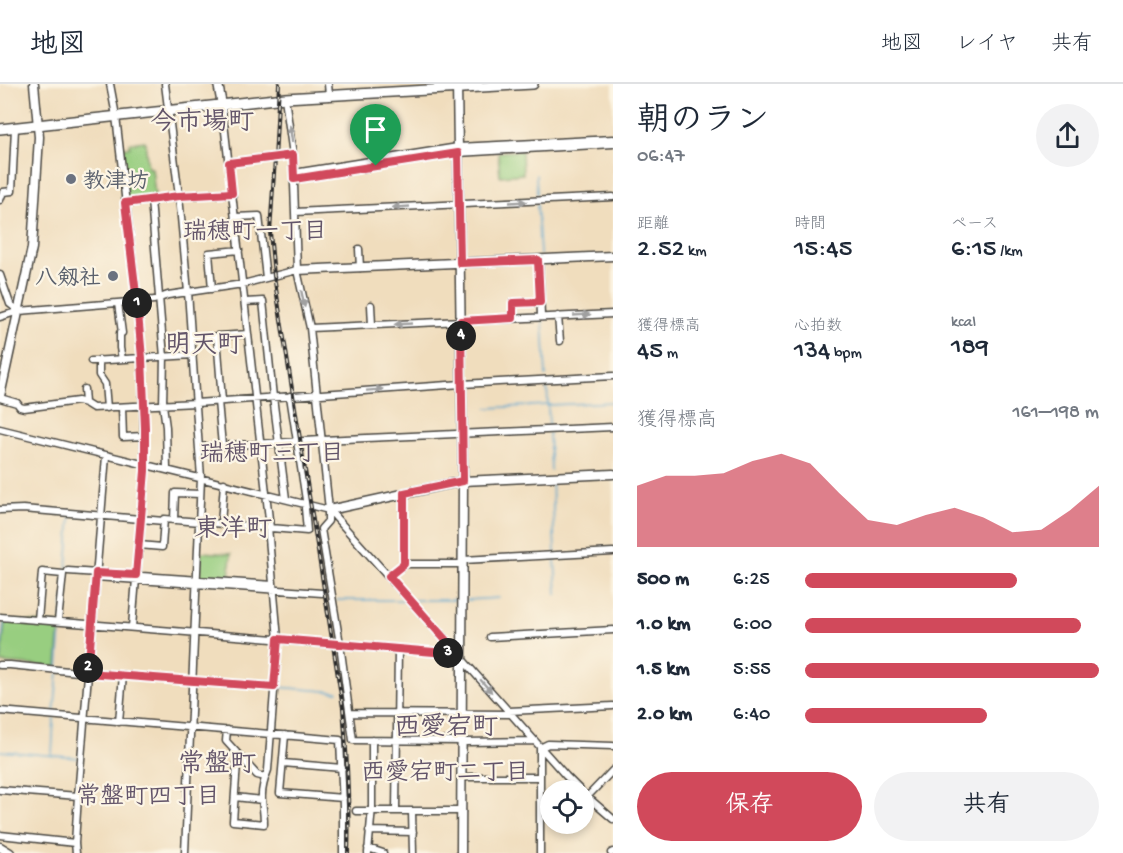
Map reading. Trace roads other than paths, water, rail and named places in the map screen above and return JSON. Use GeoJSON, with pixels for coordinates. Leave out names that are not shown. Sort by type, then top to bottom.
{"type":"FeatureCollection","features":[{"type":"Feature","properties":{"kind":"main road"},"geometry":{"type":"LineString","coordinates":[[0,129],[285,98],[457,86],[533,84]]}},
{"type":"Feature","properties":{"kind":"street"},"geometry":{"type":"LineString","coordinates":[[34,84],[39,137],[33,237],[0,397],[24,408],[78,401],[93,408],[107,408],[613,376]]}},
{"type":"Feature","properties":{"kind":"street"},"geometry":{"type":"LineString","coordinates":[[110,84],[116,116],[142,358],[145,464],[132,627]]}},
{"type":"Feature","properties":{"kind":"street"},"geometry":{"type":"LineString","coordinates":[[165,84],[188,292],[201,477],[185,853]]}},
{"type":"Feature","properties":{"kind":"street"},"geometry":{"type":"LineString","coordinates":[[218,84],[261,444],[278,639],[268,770],[263,784],[264,824],[233,821],[237,763],[241,758]]}},
{"type":"Feature","properties":{"kind":"street"},"geometry":{"type":"LineString","coordinates":[[328,84],[329,95]]}},
{"type":"Feature","properties":{"kind":"street"},"geometry":{"type":"LineString","coordinates":[[457,86],[463,481],[461,853]]}},
{"type":"Feature","properties":{"kind":"street"},"geometry":{"type":"LineString","coordinates":[[285,98],[293,155],[297,270],[310,328],[329,510],[328,520],[321,529],[353,740],[535,741]]}},
{"type":"Feature","properties":{"kind":"street"},"geometry":{"type":"LineString","coordinates":[[0,200],[3,192],[12,191],[15,128]]}},
{"type":"Feature","properties":{"kind":"street"},"geometry":{"type":"LineString","coordinates":[[294,176],[458,150],[613,139]]}},
{"type":"Feature","properties":{"kind":"street"},"geometry":{"type":"LineString","coordinates":[[458,150],[613,144]]}},
{"type":"Feature","properties":{"kind":"street"},"geometry":{"type":"LineString","coordinates":[[229,163],[293,155]]}},
{"type":"Feature","properties":{"kind":"street"},"geometry":{"type":"LineString","coordinates":[[125,203],[179,196],[232,193]]}},
{"type":"Feature","properties":{"kind":"street"},"geometry":{"type":"LineString","coordinates":[[295,212],[613,197]]}},
{"type":"Feature","properties":{"kind":"street"},"geometry":{"type":"LineString","coordinates":[[151,200],[164,357],[167,469]]}},
{"type":"Feature","properties":{"kind":"street"},"geometry":{"type":"LineString","coordinates":[[235,218],[259,216],[266,278]]}},
{"type":"Feature","properties":{"kind":"street"},"geometry":{"type":"LineString","coordinates":[[359,249],[360,268]]}},
{"type":"Feature","properties":{"kind":"street"},"geometry":{"type":"LineString","coordinates":[[212,289],[209,253],[239,250]]}},
{"type":"Feature","properties":{"kind":"street"},"geometry":{"type":"LineString","coordinates":[[0,316],[19,311],[65,306],[137,302],[243,285],[297,270],[613,256]]}},
{"type":"Feature","properties":{"kind":"street"},"geometry":{"type":"LineString","coordinates":[[538,260],[541,317]]}},
{"type":"Feature","properties":{"kind":"street"},"geometry":{"type":"LineString","coordinates":[[0,275],[10,304],[19,311]]}},
{"type":"Feature","properties":{"kind":"street"},"geometry":{"type":"LineString","coordinates":[[245,302],[263,301],[286,499]]}},
{"type":"Feature","properties":{"kind":"street"},"geometry":{"type":"LineString","coordinates":[[513,318],[513,303],[540,302]]}},
{"type":"Feature","properties":{"kind":"street"},"geometry":{"type":"LineString","coordinates":[[118,303],[122,325],[122,333],[120,333],[122,359]]}},
{"type":"Feature","properties":{"kind":"street"},"geometry":{"type":"LineString","coordinates":[[371,305],[372,325]]}},
{"type":"Feature","properties":{"kind":"street"},"geometry":{"type":"LineString","coordinates":[[310,328],[613,314]]}},
{"type":"Feature","properties":{"kind":"street"},"geometry":{"type":"LineString","coordinates":[[558,316],[560,341]]}},
{"type":"Feature","properties":{"kind":"street"},"geometry":{"type":"LineString","coordinates":[[192,338],[248,334]]}},
{"type":"Feature","properties":{"kind":"street"},"geometry":{"type":"LineString","coordinates":[[218,336],[222,446]]}},
{"type":"Feature","properties":{"kind":"street"},"geometry":{"type":"LineString","coordinates":[[91,361],[193,355]]}},
{"type":"Feature","properties":{"kind":"street"},"geometry":{"type":"LineString","coordinates":[[99,360],[99,375],[105,384],[107,408]]}},
{"type":"Feature","properties":{"kind":"street"},"geometry":{"type":"LineString","coordinates":[[84,389],[85,403]]}},
{"type":"Feature","properties":{"kind":"street"},"geometry":{"type":"LineString","coordinates":[[0,510],[23,509],[307,531],[290,396]]}},
{"type":"Feature","properties":{"kind":"street"},"geometry":{"type":"LineString","coordinates":[[122,407],[123,437],[145,436]]}},
{"type":"Feature","properties":{"kind":"street"},"geometry":{"type":"LineString","coordinates":[[199,447],[613,427]]}},
{"type":"Feature","properties":{"kind":"street"},"geometry":{"type":"LineString","coordinates":[[0,429],[329,510],[463,481],[613,474]]}},
{"type":"Feature","properties":{"kind":"street"},"geometry":{"type":"LineString","coordinates":[[76,853],[78,796],[106,456]]}},
{"type":"Feature","properties":{"kind":"street"},"geometry":{"type":"LineString","coordinates":[[221,524],[224,483]]}},
{"type":"Feature","properties":{"kind":"street"},"geometry":{"type":"LineString","coordinates":[[174,520],[175,493],[200,494]]}},
{"type":"Feature","properties":{"kind":"street"},"geometry":{"type":"LineString","coordinates":[[404,493],[404,564]]}},
{"type":"Feature","properties":{"kind":"street"},"geometry":{"type":"LineString","coordinates":[[329,510],[571,780]]}},
{"type":"Feature","properties":{"kind":"street"},"geometry":{"type":"LineString","coordinates":[[139,545],[162,547],[164,521]]}},
{"type":"Feature","properties":{"kind":"street"},"geometry":{"type":"LineString","coordinates":[[389,576],[404,564],[613,552]]}},
{"type":"Feature","properties":{"kind":"street"},"geometry":{"type":"LineString","coordinates":[[68,571],[322,593]]}},
{"type":"Feature","properties":{"kind":"street"},"geometry":{"type":"LineString","coordinates":[[38,620],[42,572],[63,574],[58,621]]}},
{"type":"Feature","properties":{"kind":"street"},"geometry":{"type":"LineString","coordinates":[[0,617],[461,656]]}},
{"type":"Feature","properties":{"kind":"street"},"geometry":{"type":"LineString","coordinates":[[490,637],[613,630]]}},
{"type":"Feature","properties":{"kind":"street"},"geometry":{"type":"LineString","coordinates":[[396,811],[398,649]]}},
{"type":"Feature","properties":{"kind":"street"},"geometry":{"type":"LineString","coordinates":[[0,665],[274,687]]}},
{"type":"Feature","properties":{"kind":"street"},"geometry":{"type":"LineString","coordinates":[[119,722],[123,675]]}},
{"type":"Feature","properties":{"kind":"street"},"geometry":{"type":"LineString","coordinates":[[350,713],[510,713],[613,706]]}},
{"type":"Feature","properties":{"kind":"street"},"geometry":{"type":"LineString","coordinates":[[0,711],[340,740],[343,853]]}},
{"type":"Feature","properties":{"kind":"street"},"geometry":{"type":"LineString","coordinates":[[226,730],[226,741],[257,775],[265,777]]}},
{"type":"Feature","properties":{"kind":"street"},"geometry":{"type":"LineString","coordinates":[[285,735],[280,793],[343,798]]}},
{"type":"Feature","properties":{"kind":"street"},"geometry":{"type":"LineString","coordinates":[[372,740],[372,807],[368,851],[383,853]]}},
{"type":"Feature","properties":{"kind":"street"},"geometry":{"type":"LineString","coordinates":[[540,747],[548,744],[613,746]]}},
{"type":"Feature","properties":{"kind":"street"},"geometry":{"type":"LineString","coordinates":[[540,747],[540,853]]}},
{"type":"Feature","properties":{"kind":"street"},"geometry":{"type":"LineString","coordinates":[[283,763],[342,768]]}},
{"type":"Feature","properties":{"kind":"street"},"geometry":{"type":"LineString","coordinates":[[594,786],[613,770]]}},
{"type":"Feature","properties":{"kind":"street"},"geometry":{"type":"LineString","coordinates":[[462,777],[540,777]]}},
{"type":"Feature","properties":{"kind":"street"},"geometry":{"type":"LineString","coordinates":[[0,790],[78,796]]}},
{"type":"Feature","properties":{"kind":"street"},"geometry":{"type":"LineString","coordinates":[[235,797],[262,800]]}},
{"type":"Feature","properties":{"kind":"street"},"geometry":{"type":"LineString","coordinates":[[594,803],[613,819]]}},
{"type":"Feature","properties":{"kind":"street"},"geometry":{"type":"LineString","coordinates":[[356,811],[462,811]]}},
{"type":"Feature","properties":{"kind":"street"},"geometry":{"type":"LineString","coordinates":[[412,811],[413,853]]}},
{"type":"Feature","properties":{"kind":"street"},"geometry":{"type":"LineString","coordinates":[[369,831],[413,832]]}},
{"type":"Feature","properties":{"kind":"street"},"geometry":{"type":"LineString","coordinates":[[0,835],[75,843]]}},
{"type":"Feature","properties":{"kind":"street"},"geometry":{"type":"LineString","coordinates":[[0,847],[10,853]]}},
{"type":"Feature","properties":{"kind":"waterway"},"geometry":{"type":"LineString","coordinates":[[536,175],[537,194]]}},
{"type":"Feature","properties":{"kind":"waterway"},"geometry":{"type":"LineString","coordinates":[[537,204],[540,255]]}},
{"type":"Feature","properties":{"kind":"waterway"},"geometry":{"type":"LineString","coordinates":[[543,321],[546,376]]}},
{"type":"Feature","properties":{"kind":"waterway"},"geometry":{"type":"LineString","coordinates":[[547,383],[549,427]]}},
{"type":"Feature","properties":{"kind":"waterway"},"geometry":{"type":"LineString","coordinates":[[487,408],[613,402]]}},
{"type":"Feature","properties":{"kind":"waterway"},"geometry":{"type":"LineString","coordinates":[[549,433],[551,470]]}},
{"type":"Feature","properties":{"kind":"waterway"},"geometry":{"type":"LineString","coordinates":[[552,481],[555,554]]}},
{"type":"Feature","properties":{"kind":"waterway"},"geometry":{"type":"LineString","coordinates":[[67,568],[71,516]]}},
{"type":"Feature","properties":{"kind":"waterway"},"geometry":{"type":"LineString","coordinates":[[555,558],[557,595]]}},
{"type":"Feature","properties":{"kind":"waterway"},"geometry":{"type":"LineString","coordinates":[[62,619],[64,597]]}},
{"type":"Feature","properties":{"kind":"waterway"},"geometry":{"type":"LineString","coordinates":[[467,600],[499,598]]}},
{"type":"Feature","properties":{"kind":"waterway"},"geometry":{"type":"LineString","coordinates":[[337,600],[404,600]]}},
{"type":"Feature","properties":{"kind":"waterway"},"geometry":{"type":"LineString","coordinates":[[414,600],[458,600]]}},
{"type":"Feature","properties":{"kind":"waterway"},"geometry":{"type":"LineString","coordinates":[[0,661],[4,621]]}},
{"type":"Feature","properties":{"kind":"waterway"},"geometry":{"type":"LineString","coordinates":[[58,668],[61,626]]}},
{"type":"Feature","properties":{"kind":"waterway"},"geometry":{"type":"LineString","coordinates":[[54,714],[58,673]]}},
{"type":"Feature","properties":{"kind":"waterway"},"geometry":{"type":"LineString","coordinates":[[277,687],[338,692]]}},
{"type":"Feature","properties":{"kind":"waterway"},"geometry":{"type":"LineString","coordinates":[[52,754],[54,719]]}},
{"type":"Feature","properties":{"kind":"waterway"},"geometry":{"type":"LineString","coordinates":[[0,751],[79,758]]}},
{"type":"Feature","properties":{"kind":"railway"},"geometry":{"type":"LineString","coordinates":[[279,84],[270,232],[274,276],[343,708],[348,780],[348,853]]}},
{"type":"Feature","properties":{"kind":"place","name":"教津坊"},"geometry":{"type":"Point","coordinates":[71,179]}},
{"type":"Feature","properties":{"kind":"place","name":"八剱社"},"geometry":{"type":"Point","coordinates":[113,276]}},
{"type":"Feature","properties":{"kind":"district","name":"今市場町"},"geometry":{"type":"Point","coordinates":[202,120]}},
{"type":"Feature","properties":{"kind":"district","name":"瑞穂町一丁目"},"geometry":{"type":"Point","coordinates":[255,230]}},
{"type":"Feature","properties":{"kind":"district","name":"明天町"},"geometry":{"type":"Point","coordinates":[204,343]}},
{"type":"Feature","properties":{"kind":"district","name":"瑞穂町三丁目"},"geometry":{"type":"Point","coordinates":[272,452]}},
{"type":"Feature","properties":{"kind":"district","name":"東洋町"},"geometry":{"type":"Point","coordinates":[233,527]}},
{"type":"Feature","properties":{"kind":"district","name":"西愛宕町"},"geometry":{"type":"Point","coordinates":[446,725]}},
{"type":"Feature","properties":{"kind":"district","name":"常盤町"},"geometry":{"type":"Point","coordinates":[217,762]}},
{"type":"Feature","properties":{"kind":"district","name":"西愛宕町二丁目"},"geometry":{"type":"Point","coordinates":[445,771]}},
{"type":"Feature","properties":{"kind":"district","name":"常盤町四丁目"},"geometry":{"type":"Point","coordinates":[148,795]}}]}
